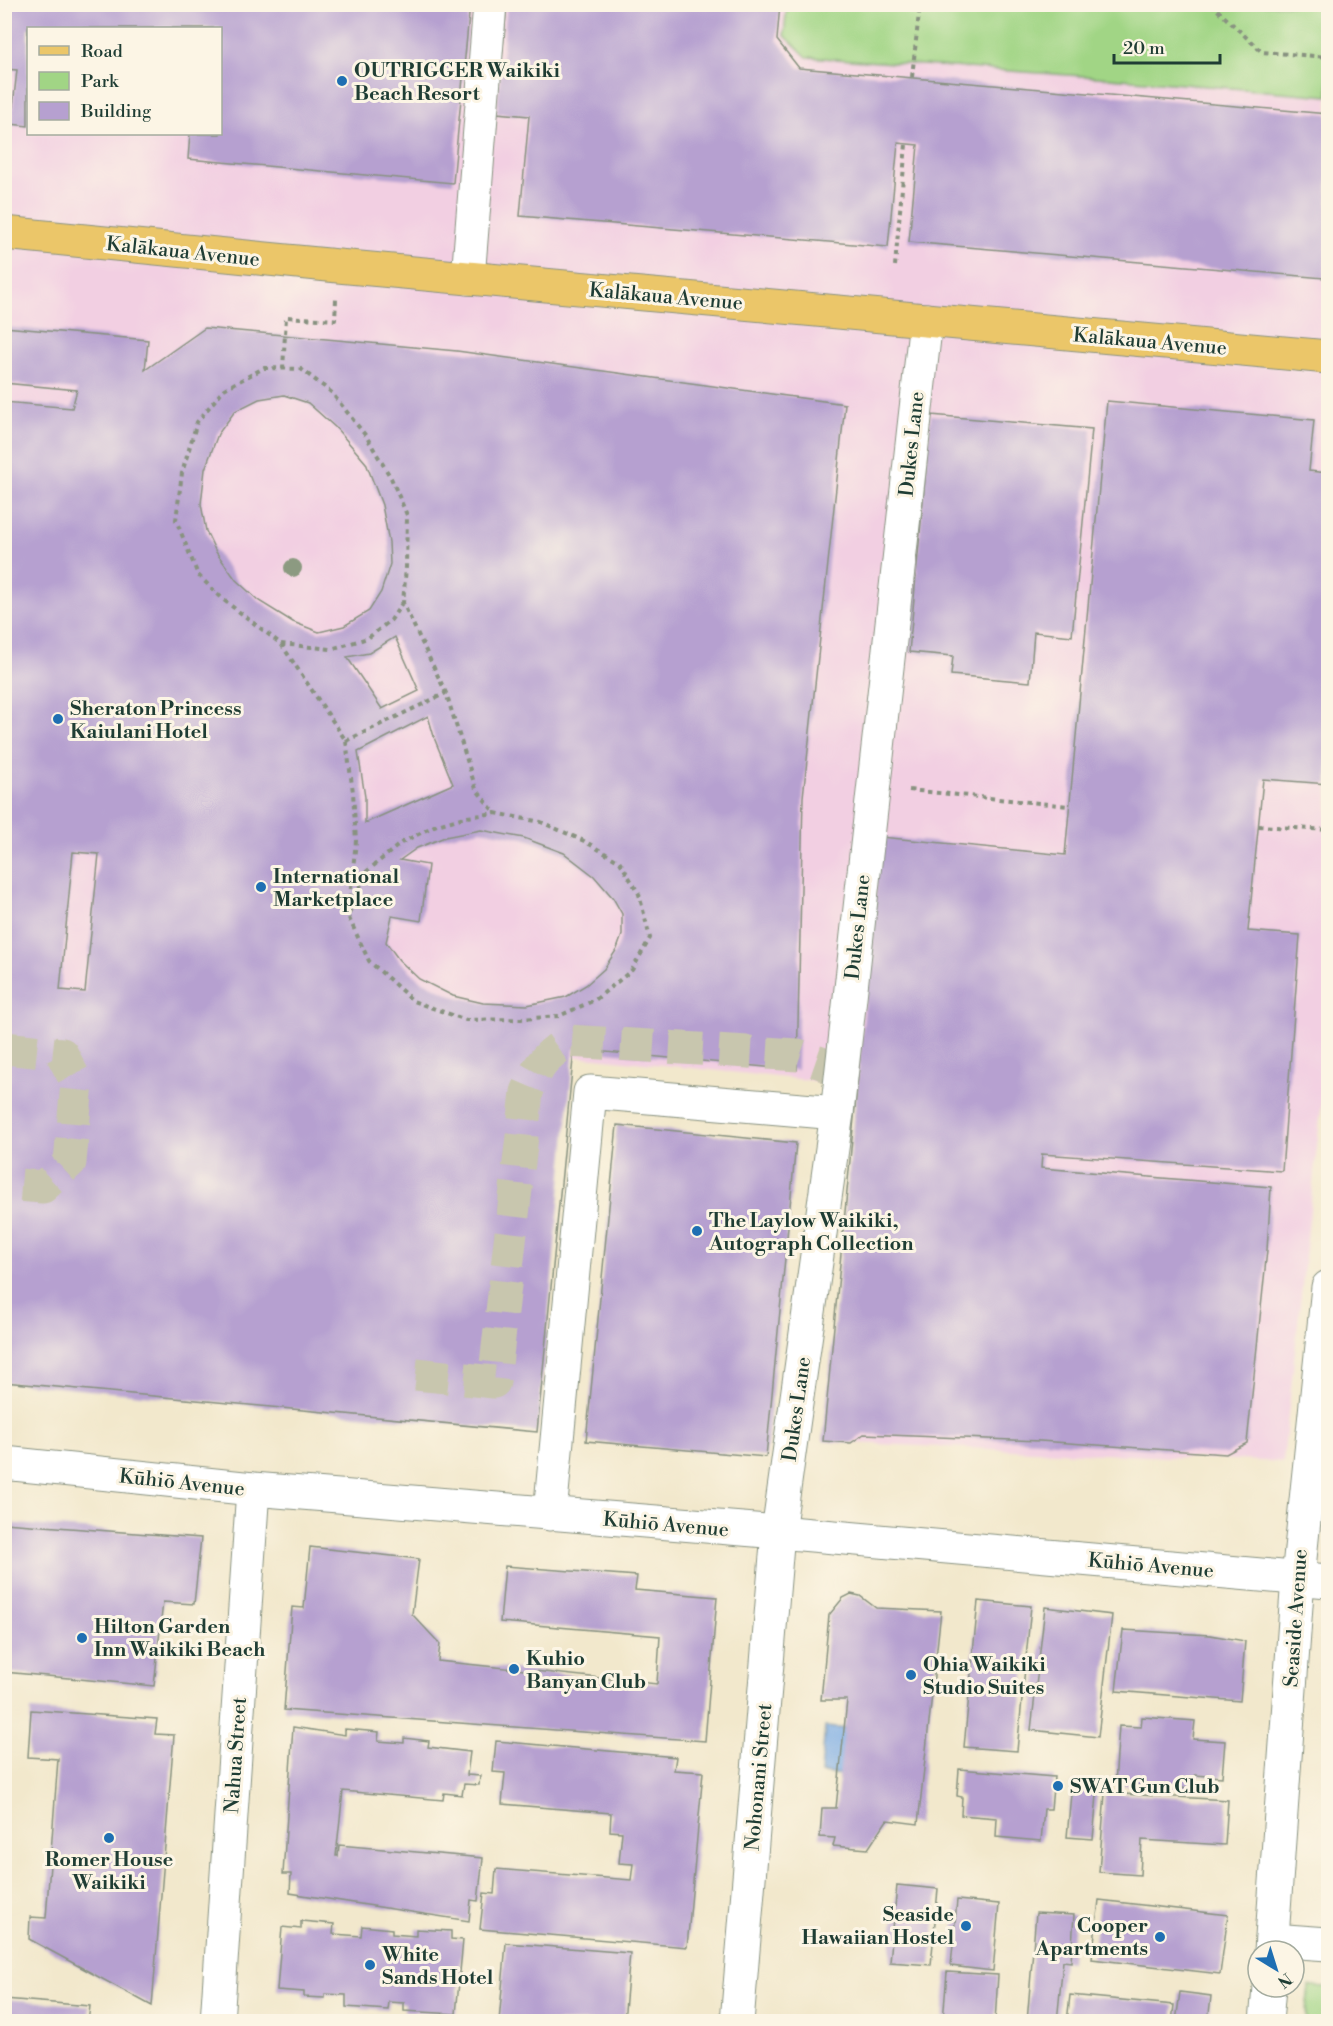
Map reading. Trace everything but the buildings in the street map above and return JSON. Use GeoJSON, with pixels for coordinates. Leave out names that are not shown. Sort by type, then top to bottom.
{"type":"FeatureCollection","features":[{"type":"Feature","properties":{"kind":"main road","name":"Kalākaua Avenue"},"geometry":{"type":"LineString","coordinates":[[4,233],[1329,357]]}},
{"type":"Feature","properties":{"kind":"street"},"geometry":{"type":"LineString","coordinates":[[468,278],[490,4]]}},
{"type":"Feature","properties":{"kind":"street","name":"Dukes Lane"},"geometry":{"type":"LineString","coordinates":[[778,1532],[837,1113],[926,320]]}},
{"type":"Feature","properties":{"kind":"street"},"geometry":{"type":"LineString","coordinates":[[550,1514],[590,1092],[837,1113]]}},
{"type":"Feature","properties":{"kind":"street","name":"Seaside Avenue"},"geometry":{"type":"LineString","coordinates":[[1273,1939],[1313,1579],[1329,1287]]}},
{"type":"Feature","properties":{"kind":"street","name":"Kūhiō Avenue"},"geometry":{"type":"LineString","coordinates":[[4,1463],[253,1489],[1313,1579]]}},
{"type":"Feature","properties":{"kind":"street","name":"Nahua Street"},"geometry":{"type":"LineString","coordinates":[[217,2022],[253,1489]]}},
{"type":"Feature","properties":{"kind":"street","name":"Nohonani Street"},"geometry":{"type":"LineString","coordinates":[[737,2022],[778,1532]]}},
{"type":"Feature","properties":{"kind":"street"},"geometry":{"type":"LineString","coordinates":[[1306,1945],[1329,1944]]}},
{"type":"Feature","properties":{"kind":"street"},"geometry":{"type":"LineString","coordinates":[[1266,2022],[1268,1999]]}},
{"type":"Feature","properties":{"kind":"path"},"geometry":{"type":"LineString","coordinates":[[912,77],[920,4]]}},
{"type":"Feature","properties":{"kind":"path"},"geometry":{"type":"LineString","coordinates":[[1210,4],[1262,52],[1329,57]]}},
{"type":"Feature","properties":{"kind":"path"},"geometry":{"type":"LineString","coordinates":[[895,266],[906,144]]}},
{"type":"Feature","properties":{"kind":"path"},"geometry":{"type":"LineString","coordinates":[[283,369],[286,317],[335,320],[338,266]]}},
{"type":"Feature","properties":{"kind":"path"},"geometry":{"type":"LineString","coordinates":[[281,644],[331,649],[368,638],[391,621],[403,603],[406,515],[391,478],[366,436],[331,392],[301,369],[264,368],[224,389],[197,422],[182,473],[176,520],[198,575],[225,601],[281,644],[345,741],[353,792],[356,841],[348,916],[369,961],[413,1000],[466,1020],[559,1016],[595,1000],[632,970],[650,938],[639,894],[620,862],[584,841],[541,822],[495,813],[461,818],[434,826],[401,843],[366,872],[348,916]]}},
{"type":"Feature","properties":{"kind":"path"},"geometry":{"type":"LineString","coordinates":[[403,603],[446,693],[476,789],[495,813]]}},
{"type":"Feature","properties":{"kind":"path"},"geometry":{"type":"LineString","coordinates":[[345,741],[446,693]]}},
{"type":"Feature","properties":{"kind":"path"},"geometry":{"type":"LineString","coordinates":[[873,787],[1069,806]]}},
{"type":"Feature","properties":{"kind":"path"},"geometry":{"type":"LineString","coordinates":[[1258,826],[1329,830]]}},
{"type":"Feature","properties":{"kind":"shaded area"},"geometry":{"type":"Polygon","coordinates":[[[5,5],[787,5],[784,35],[1097,77],[1328,96],[1328,1044],[1283,1462],[830,1442],[873,1395],[873,1087],[596,1058],[55,1024],[5,1018],[5,5]]]}},
{"type":"Feature","properties":{"kind":"green space"},"geometry":{"type":"Polygon","coordinates":[[[787,5],[1328,5],[1328,96],[807,57],[784,35],[787,5]]]}},
{"type":"Feature","properties":{"kind":"green space"},"geometry":{"type":"Polygon","coordinates":[[[1309,1986],[1328,1987],[1328,2021],[1305,2021],[1309,1986]]]}},
{"type":"Feature","properties":{"kind":"water"},"geometry":{"type":"Polygon","coordinates":[[[825,1727],[849,1729],[845,1775],[821,1773],[825,1727]]]}},
{"type":"Feature","properties":{"kind":"tunnel"},"geometry":{"type":"LineString","coordinates":[[416,1374],[494,1382],[527,1092],[543,1062],[560,1046],[569,1041],[798,1055],[824,1064],[841,1075]]}},
{"type":"Feature","properties":{"kind":"tunnel"},"geometry":{"type":"LineString","coordinates":[[4,1048],[62,1054],[77,1083],[70,1162],[43,1187],[4,1184]]}},
{"type":"Feature","properties":{"kind":"place","name":"OUTRIGGER Waikiki Beach Resort"},"geometry":{"type":"Point","coordinates":[342,81]}},
{"type":"Feature","properties":{"kind":"place","name":"Sheraton Princess Kaiulani Hotel"},"geometry":{"type":"Point","coordinates":[58,719]}},
{"type":"Feature","properties":{"kind":"place","name":"International Marketplace"},"geometry":{"type":"Point","coordinates":[261,887]}},
{"type":"Feature","properties":{"kind":"place","name":"The Laylow Waikiki, Autograph Collection"},"geometry":{"type":"Point","coordinates":[697,1231]}},
{"type":"Feature","properties":{"kind":"place","name":"Hilton Garden Inn Waikiki Beach"},"geometry":{"type":"Point","coordinates":[82,1638]}},
{"type":"Feature","properties":{"kind":"place","name":"Kuhio Banyan Club"},"geometry":{"type":"Point","coordinates":[514,1669]}},
{"type":"Feature","properties":{"kind":"place","name":"Ohia Waikiki Studio Suites"},"geometry":{"type":"Point","coordinates":[911,1675]}},
{"type":"Feature","properties":{"kind":"place","name":"SWAT Gun Club"},"geometry":{"type":"Point","coordinates":[1058,1786]}},
{"type":"Feature","properties":{"kind":"place","name":"Romer House Waikiki"},"geometry":{"type":"Point","coordinates":[109,1838]}},
{"type":"Feature","properties":{"kind":"place","name":"Seaside Hawaiian Hostel"},"geometry":{"type":"Point","coordinates":[966,1926]}},
{"type":"Feature","properties":{"kind":"place","name":"Cooper Apartments"},"geometry":{"type":"Point","coordinates":[1160,1937]}},
{"type":"Feature","properties":{"kind":"place","name":"White Sands Hotel"},"geometry":{"type":"Point","coordinates":[370,1965]}}]}
